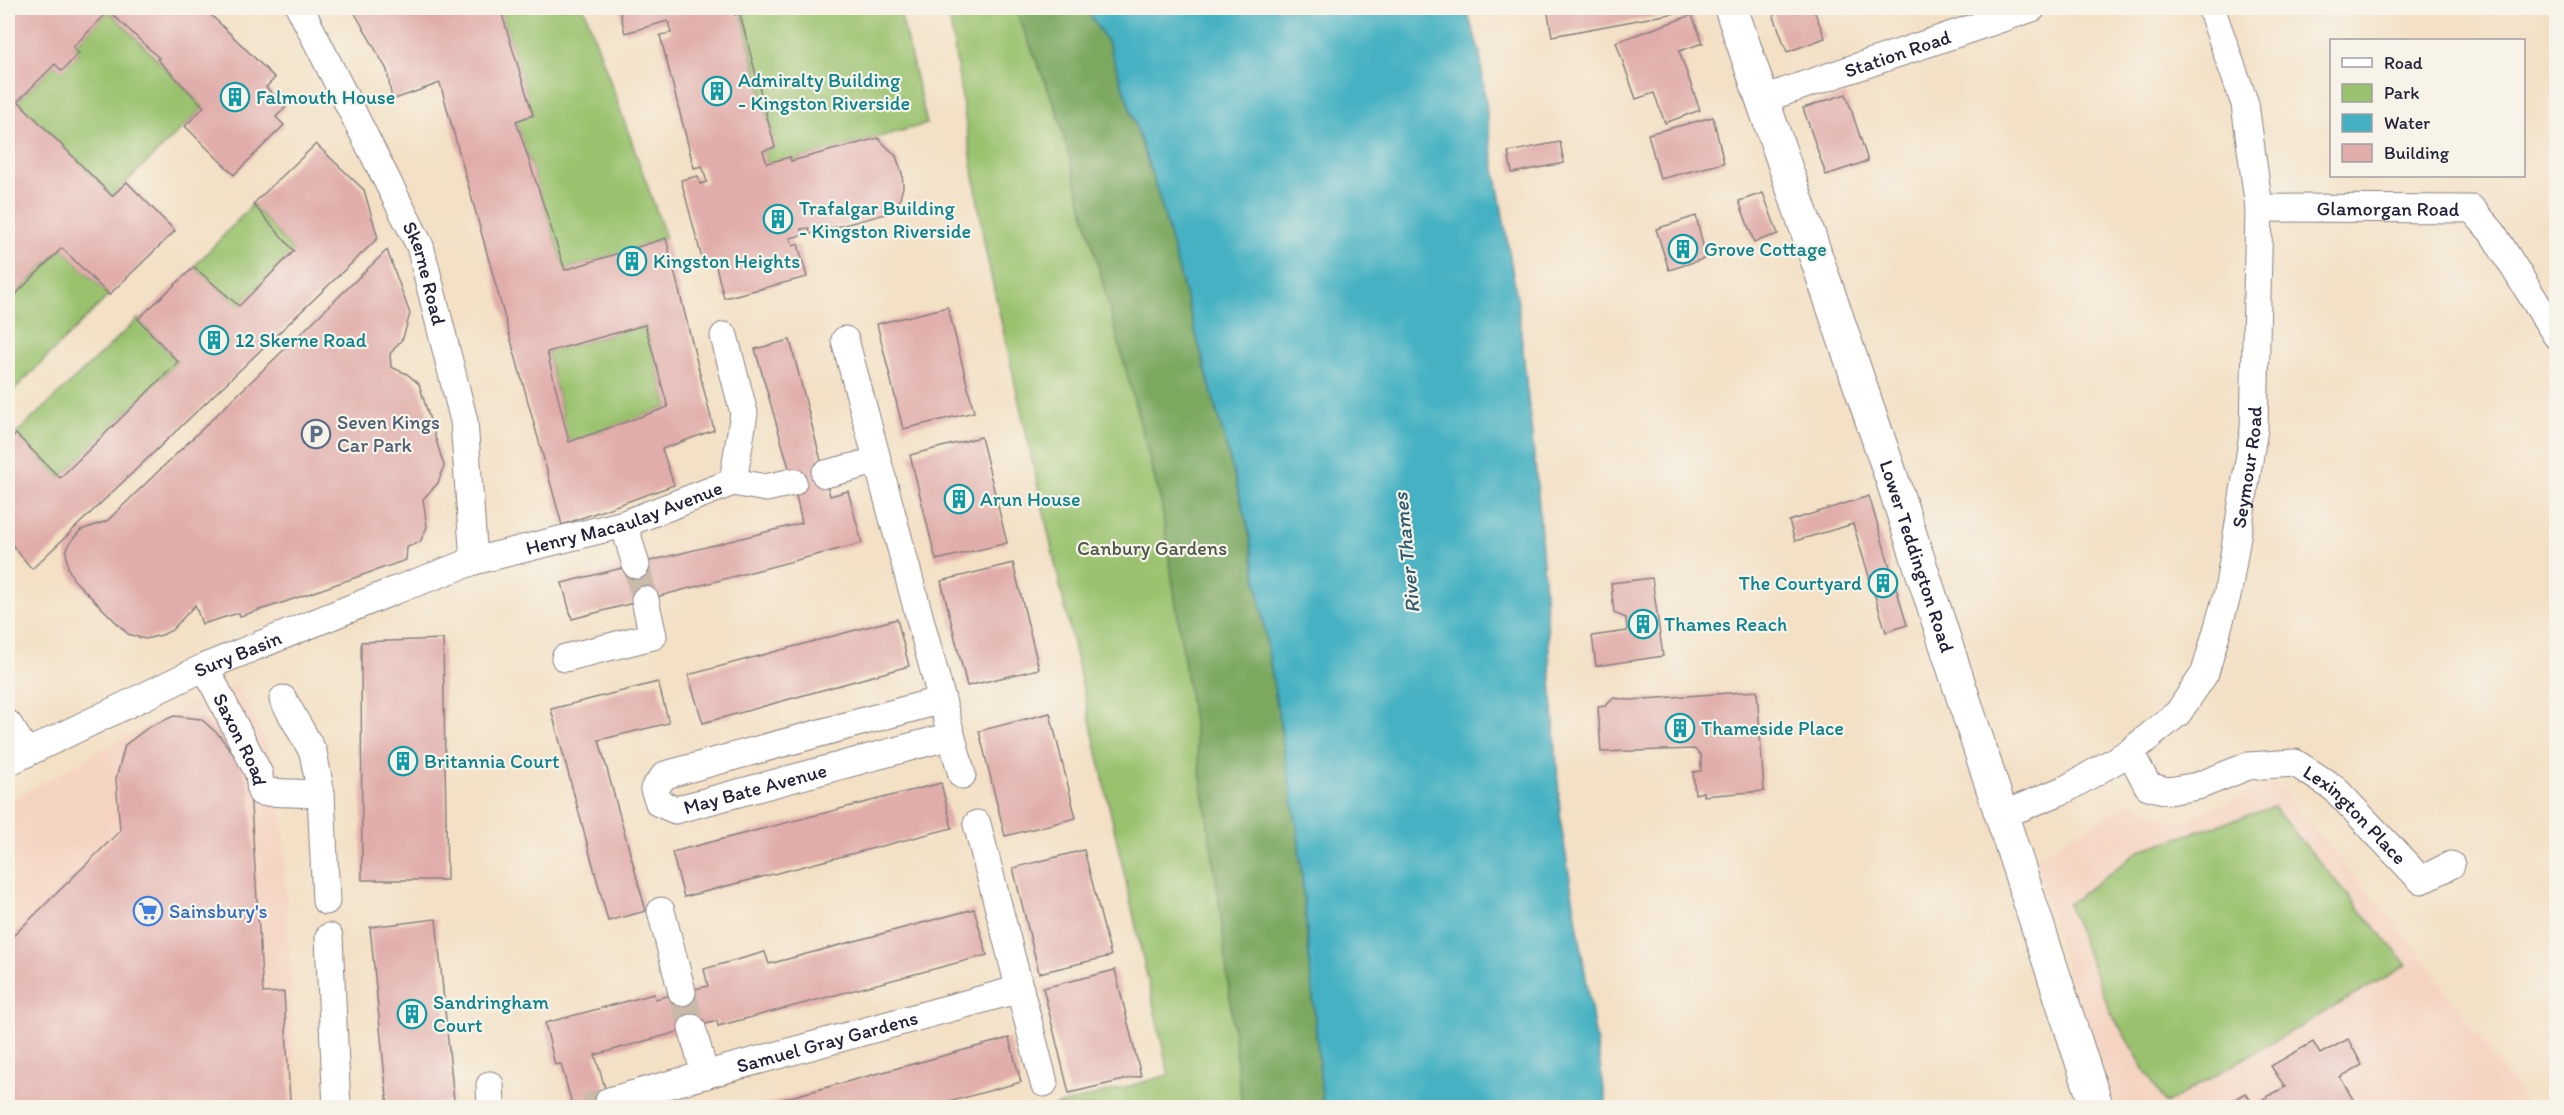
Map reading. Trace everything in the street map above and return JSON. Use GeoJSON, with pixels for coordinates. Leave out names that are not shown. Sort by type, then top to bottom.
{"type":"FeatureCollection","features":[{"type":"Feature","properties":{"kind":"street","name":"Skerne Road"},"geometry":{"type":"LineString","coordinates":[[300,8],[420,246],[464,421],[474,561]]}},
{"type":"Feature","properties":{"kind":"street","name":"Lower Teddington Road"},"geometry":{"type":"LineString","coordinates":[[1731,8],[1891,476],[2000,816],[2097,1107]]}},
{"type":"Feature","properties":{"kind":"street","name":"Station Road"},"geometry":{"type":"LineString","coordinates":[[1763,99],[2032,8]]}},
{"type":"Feature","properties":{"kind":"street","name":"Seymour Road"},"geometry":{"type":"LineString","coordinates":[[2000,816],[2066,789],[2130,752],[2178,714],[2205,673],[2228,592],[2254,429],[2259,208],[2245,104],[2211,8]]}},
{"type":"Feature","properties":{"kind":"street","name":"Glamorgan Road"},"geometry":{"type":"LineString","coordinates":[[2259,208],[2472,209],[2492,232],[2556,335]]}},
{"type":"Feature","properties":{"kind":"street","name":"Henry Macaulay Avenue"},"geometry":{"type":"LineString","coordinates":[[474,561],[624,524],[733,483],[744,413],[724,336]]}},
{"type":"Feature","properties":{"kind":"street"},"geometry":{"type":"LineString","coordinates":[[845,340],[962,775]]}},
{"type":"Feature","properties":{"kind":"street"},"geometry":{"type":"LineString","coordinates":[[825,474],[877,461]]}},
{"type":"Feature","properties":{"kind":"street"},"geometry":{"type":"LineString","coordinates":[[733,483],[766,488],[793,482]]}},
{"type":"Feature","properties":{"kind":"street"},"geometry":{"type":"LineString","coordinates":[[624,524],[636,565]]}},
{"type":"Feature","properties":{"kind":"street","name":"Sury Basin"},"geometry":{"type":"LineString","coordinates":[[17,758],[206,667],[474,561]]}},
{"type":"Feature","properties":{"kind":"street"},"geometry":{"type":"LineString","coordinates":[[566,658],[652,636],[645,600]]}},
{"type":"Feature","properties":{"kind":"street","name":"Saxon Road"},"geometry":{"type":"LineString","coordinates":[[206,667],[259,774],[261,792],[321,794]]}},
{"type":"Feature","properties":{"kind":"street"},"geometry":{"type":"LineString","coordinates":[[283,699],[313,752],[321,794],[326,901]]}},
{"type":"Feature","properties":{"kind":"street","name":"May Bate Avenue"},"geometry":{"type":"LineString","coordinates":[[942,700],[665,775],[654,789],[658,803],[675,810],[951,736]]}},
{"type":"Feature","properties":{"kind":"street"},"geometry":{"type":"LineString","coordinates":[[8,724],[17,758]]}},
{"type":"Feature","properties":{"kind":"street","name":"Lexington Place"},"geometry":{"type":"LineString","coordinates":[[2130,752],[2148,786],[2168,791],[2198,786],[2248,766],[2295,763],[2334,788],[2421,880],[2451,865]]}},
{"type":"Feature","properties":{"kind":"street"},"geometry":{"type":"LineString","coordinates":[[977,824],[1044,1083]]}},
{"type":"Feature","properties":{"kind":"street"},"geometry":{"type":"LineString","coordinates":[[661,911],[682,992]]}},
{"type":"Feature","properties":{"kind":"street"},"geometry":{"type":"LineString","coordinates":[[329,937],[337,1107]]}},
{"type":"Feature","properties":{"kind":"street","name":"Samuel Gray Gardens"},"geometry":{"type":"LineString","coordinates":[[609,1101],[639,1101],[705,1075],[1020,989]]}},
{"type":"Feature","properties":{"kind":"street"},"geometry":{"type":"LineString","coordinates":[[692,1028],[705,1075]]}},
{"type":"Feature","properties":{"kind":"shaded area","name":"Sainsbury's"},"geometry":{"type":"Polygon","coordinates":[[[239,685],[280,773],[297,1107],[8,1108],[8,802],[187,703],[239,685]]]}},
{"type":"Feature","properties":{"kind":"shaded area"},"geometry":{"type":"Polygon","coordinates":[[[2275,783],[2416,949],[2529,1107],[2118,1107],[2069,977],[2034,859],[2131,801],[2175,823],[2275,783]]]}},
{"type":"Feature","properties":{"kind":"green space"},"geometry":{"type":"Polygon","coordinates":[[[500,8],[584,8],[666,238],[565,270],[516,121],[533,115],[500,8]]]}},
{"type":"Feature","properties":{"kind":"green space"},"geometry":{"type":"Polygon","coordinates":[[[740,8],[899,8],[927,124],[791,161],[767,163],[763,151],[775,147],[740,8]]]}},
{"type":"Feature","properties":{"kind":"green space","name":"Canbury Gardens"},"geometry":{"type":"Polygon","coordinates":[[[948,8],[1086,8],[1323,1107],[1052,1107],[1169,1075],[986,253],[948,8]]]}},
{"type":"Feature","properties":{"kind":"green space"},"geometry":{"type":"Polygon","coordinates":[[[1015,8],[1086,8],[1109,45],[1158,193],[1248,527],[1298,835],[1323,1107],[1242,1107],[1219,900],[1161,502],[1057,111],[1015,8]]]}},
{"type":"Feature","properties":{"kind":"green space"},"geometry":{"type":"Polygon","coordinates":[[[109,11],[204,107],[112,196],[18,101],[55,64],[62,70],[79,53],[73,47],[109,11]]]}},
{"type":"Feature","properties":{"kind":"green space"},"geometry":{"type":"Polygon","coordinates":[[[253,204],[294,251],[239,306],[194,267],[253,204]]]}},
{"type":"Feature","properties":{"kind":"green space"},"geometry":{"type":"Polygon","coordinates":[[[62,248],[109,295],[8,396],[8,302],[62,248]]]}},
{"type":"Feature","properties":{"kind":"green space"},"geometry":{"type":"Polygon","coordinates":[[[138,319],[178,362],[60,478],[16,434],[138,319]]]}},
{"type":"Feature","properties":{"kind":"green space"},"geometry":{"type":"Polygon","coordinates":[[[645,325],[668,407],[569,442],[547,352],[645,325]]]}},
{"type":"Feature","properties":{"kind":"green space"},"geometry":{"type":"Polygon","coordinates":[[[2273,807],[2407,965],[2165,1104],[2110,1011],[2068,904],[2141,850],[2273,807]]]}},
{"type":"Feature","properties":{"kind":"water","name":"River Thames"},"geometry":{"type":"Polygon","coordinates":[[[1086,8],[1466,8],[1480,53],[1490,140],[1518,304],[1538,493],[1561,824],[1607,1107],[1323,1107],[1298,835],[1248,527],[1158,193],[1109,45],[1086,8]]]}},
{"type":"Feature","properties":{"kind":"building"},"geometry":{"type":"Polygon","coordinates":[[[8,8],[204,8],[275,78],[266,87],[286,107],[276,117],[284,125],[234,175],[185,126],[204,107],[157,59],[159,58],[109,11],[73,47],[79,53],[62,71],[55,64],[18,101],[112,196],[127,182],[175,231],[109,295],[62,248],[8,302],[8,204],[15,197],[8,190],[8,8]]]}},
{"type":"Feature","properties":{"kind":"building","name":"Kingston Heights"},"geometry":{"type":"Polygon","coordinates":[[[352,8],[500,8],[533,115],[516,121],[565,270],[666,238],[714,430],[662,449],[674,485],[562,525],[440,83],[392,100],[387,70],[352,8]],[[645,325],[547,352],[569,442],[668,407],[645,325]]]}},
{"type":"Feature","properties":{"kind":"building","name":"Trafalgar Building - Kingston Riverside"},"geometry":{"type":"Polygon","coordinates":[[[619,8],[732,8],[734,15],[740,14],[775,147],[763,151],[767,163],[790,157],[791,161],[878,138],[896,156],[902,173],[903,187],[897,211],[810,234],[809,228],[801,229],[803,235],[790,238],[793,246],[798,244],[807,277],[724,298],[715,263],[704,266],[681,180],[698,176],[700,184],[707,182],[702,166],[694,168],[660,35],[671,33],[668,21],[625,33],[619,8]]]}},
{"type":"Feature","properties":{"kind":"building"},"geometry":{"type":"Polygon","coordinates":[[[1547,8],[1696,8],[1697,9],[1552,36],[1547,8]]]}},
{"type":"Feature","properties":{"kind":"building"},"geometry":{"type":"Polygon","coordinates":[[[1781,8],[1813,8],[1825,38],[1787,52],[1772,11],[1781,8]]]}},
{"type":"Feature","properties":{"kind":"building"},"geometry":{"type":"Polygon","coordinates":[[[1692,15],[1703,43],[1679,51],[1700,110],[1665,123],[1654,93],[1636,99],[1616,42],[1692,15]]]}},
{"type":"Feature","properties":{"kind":"building"},"geometry":{"type":"Polygon","coordinates":[[[1846,94],[1868,161],[1826,175],[1803,108],[1846,94]]]}},
{"type":"Feature","properties":{"kind":"building"},"geometry":{"type":"Polygon","coordinates":[[[1713,117],[1724,163],[1660,179],[1648,134],[1713,117]]]}},
{"type":"Feature","properties":{"kind":"building"},"geometry":{"type":"Polygon","coordinates":[[[1560,142],[1564,163],[1512,173],[1508,152],[1560,142]]]}},
{"type":"Feature","properties":{"kind":"building","name":"12 Skerne Road"},"geometry":{"type":"Polygon","coordinates":[[[316,144],[364,190],[378,238],[32,569],[8,540],[8,442],[16,434],[60,478],[178,362],[138,319],[194,267],[239,306],[294,251],[253,204],[316,144]]]}},
{"type":"Feature","properties":{"kind":"building"},"geometry":{"type":"Polygon","coordinates":[[[1763,193],[1778,234],[1754,242],[1739,201],[1763,193]]]}},
{"type":"Feature","properties":{"kind":"building","name":"Grove Cottage"},"geometry":{"type":"Polygon","coordinates":[[[1696,216],[1706,258],[1669,270],[1656,229],[1696,216]]]}},
{"type":"Feature","properties":{"kind":"building","name":"Seven Kings Car Park"},"geometry":{"type":"Polygon","coordinates":[[[387,250],[410,314],[403,338],[390,354],[391,367],[407,374],[419,384],[444,466],[438,483],[423,499],[427,527],[420,542],[407,547],[406,560],[279,604],[240,616],[239,613],[202,624],[195,605],[172,630],[162,635],[145,639],[128,634],[74,580],[68,568],[66,551],[72,540],[81,530],[107,521],[387,250]]]}},
{"type":"Feature","properties":{"kind":"building"},"geometry":{"type":"Polygon","coordinates":[[[948,307],[974,412],[903,429],[877,324],[948,307]]]}},
{"type":"Feature","properties":{"kind":"building"},"geometry":{"type":"Polygon","coordinates":[[[790,340],[830,496],[848,491],[862,543],[572,619],[562,583],[802,523],[793,482],[755,349],[790,340]]]}},
{"type":"Feature","properties":{"kind":"building","name":"Arun House"},"geometry":{"type":"Polygon","coordinates":[[[981,437],[1007,543],[936,560],[910,455],[981,437]]]}},
{"type":"Feature","properties":{"kind":"building","name":"The Courtyard"},"geometry":{"type":"Polygon","coordinates":[[[1869,496],[1907,625],[1886,632],[1853,524],[1795,541],[1789,521],[1869,496]]]}},
{"type":"Feature","properties":{"kind":"building"},"geometry":{"type":"Polygon","coordinates":[[[1013,563],[1039,669],[967,686],[941,581],[1013,563]]]}},
{"type":"Feature","properties":{"kind":"building","name":"Thames Reach"},"geometry":{"type":"Polygon","coordinates":[[[1652,578],[1663,656],[1596,666],[1592,636],[1627,631],[1626,618],[1614,613],[1611,583],[1652,578]]]}},
{"type":"Feature","properties":{"kind":"building"},"geometry":{"type":"Polygon","coordinates":[[[897,619],[909,666],[703,723],[688,675],[897,619]]]}},
{"type":"Feature","properties":{"kind":"building","name":"Britannia Court"},"geometry":{"type":"Polygon","coordinates":[[[443,639],[447,880],[362,880],[361,642],[443,639]]]}},
{"type":"Feature","properties":{"kind":"building"},"geometry":{"type":"Polygon","coordinates":[[[658,682],[669,723],[599,740],[646,911],[608,921],[551,709],[658,682]]]}},
{"type":"Feature","properties":{"kind":"building","name":"Thameside Place"},"geometry":{"type":"Polygon","coordinates":[[[1757,691],[1764,791],[1703,796],[1703,792],[1695,794],[1693,772],[1701,771],[1701,755],[1694,749],[1601,752],[1598,707],[1605,706],[1614,698],[1630,700],[1757,691]]]}},
{"type":"Feature","properties":{"kind":"building"},"geometry":{"type":"Polygon","coordinates":[[[1050,713],[1076,818],[1005,836],[979,731],[1050,713]]]}},
{"type":"Feature","properties":{"kind":"building","name":"Sainsbury's"},"geometry":{"type":"Polygon","coordinates":[[[174,716],[201,719],[219,735],[240,763],[250,791],[263,993],[284,992],[290,1102],[285,1108],[8,1108],[8,941],[120,831],[116,779],[125,745],[149,727],[174,716]]]}},
{"type":"Feature","properties":{"kind":"building"},"geometry":{"type":"Polygon","coordinates":[[[941,783],[952,828],[684,897],[672,852],[941,783]]]}},
{"type":"Feature","properties":{"kind":"building"},"geometry":{"type":"Polygon","coordinates":[[[1084,850],[1111,956],[1039,973],[1013,868],[1084,850]]]}},
{"type":"Feature","properties":{"kind":"building"},"geometry":{"type":"Polygon","coordinates":[[[974,909],[987,955],[718,1026],[717,1021],[595,1055],[611,1108],[573,1108],[561,1064],[555,1065],[545,1023],[654,994],[655,999],[708,986],[704,969],[765,952],[769,964],[974,909]]]}},
{"type":"Feature","properties":{"kind":"building","name":"Sandringham Court"},"geometry":{"type":"Polygon","coordinates":[[[436,919],[454,1101],[431,1105],[431,1108],[388,1108],[370,927],[436,919]]]}},
{"type":"Feature","properties":{"kind":"building"},"geometry":{"type":"Polygon","coordinates":[[[1115,970],[1141,1076],[1069,1093],[1043,988],[1115,970]]]}},
{"type":"Feature","properties":{"kind":"building"},"geometry":{"type":"Polygon","coordinates":[[[1009,1038],[1021,1082],[927,1108],[750,1108],[1009,1038]]]}},
{"type":"Feature","properties":{"kind":"building"},"geometry":{"type":"Polygon","coordinates":[[[2348,1039],[2362,1065],[2340,1077],[2358,1108],[2220,1108],[2246,1093],[2253,1105],[2285,1087],[2271,1066],[2313,1042],[2320,1054],[2348,1039]]]}},
{"type":"Feature","properties":{"kind":"tunnel"},"geometry":{"type":"LineString","coordinates":[[636,565],[645,600]]}},
{"type":"Feature","properties":{"kind":"tunnel"},"geometry":{"type":"LineString","coordinates":[[682,992],[692,1028]]}},
{"type":"Feature","properties":{"kind":"tunnel"},"geometry":{"type":"LineString","coordinates":[[586,1108],[609,1101]]}},
{"type":"Feature","properties":{"kind":"place","name":"Admiralty Building - Kingston Riverside"},"geometry":{"type":"Point","coordinates":[717,91]}},
{"type":"Feature","properties":{"kind":"place","name":"Falmouth House"},"geometry":{"type":"Point","coordinates":[235,97]}},
{"type":"Feature","properties":{"kind":"place","name":"Trafalgar Building - Kingston Riverside"},"geometry":{"type":"Point","coordinates":[778,219]}},
{"type":"Feature","properties":{"kind":"place","name":"Grove Cottage"},"geometry":{"type":"Point","coordinates":[1683,249]}},
{"type":"Feature","properties":{"kind":"place","name":"Kingston Heights"},"geometry":{"type":"Point","coordinates":[632,261]}},
{"type":"Feature","properties":{"kind":"place","name":"12 Skerne Road"},"geometry":{"type":"Point","coordinates":[214,340]}},
{"type":"Feature","properties":{"kind":"place","name":"Seven Kings Car Park"},"geometry":{"type":"Point","coordinates":[316,434]}},
{"type":"Feature","properties":{"kind":"place","name":"Arun House"},"geometry":{"type":"Point","coordinates":[959,499]}},
{"type":"Feature","properties":{"kind":"place","name":"The Courtyard"},"geometry":{"type":"Point","coordinates":[1883,583]}},
{"type":"Feature","properties":{"kind":"place","name":"Thames Reach"},"geometry":{"type":"Point","coordinates":[1643,624]}},
{"type":"Feature","properties":{"kind":"place","name":"Thameside Place"},"geometry":{"type":"Point","coordinates":[1680,728]}},
{"type":"Feature","properties":{"kind":"place","name":"Britannia Court"},"geometry":{"type":"Point","coordinates":[403,761]}},
{"type":"Feature","properties":{"kind":"place","name":"Sainsbury's"},"geometry":{"type":"Point","coordinates":[148,911]}},
{"type":"Feature","properties":{"kind":"place","name":"Sandringham Court"},"geometry":{"type":"Point","coordinates":[412,1014]}}]}
